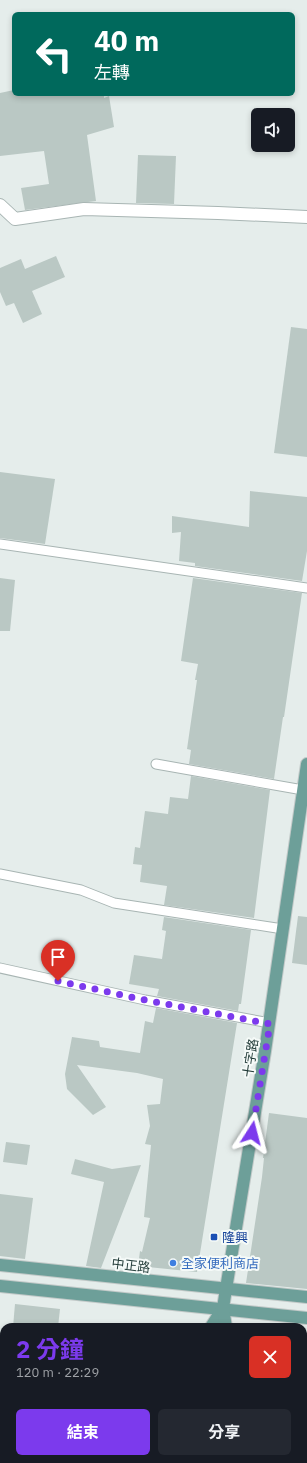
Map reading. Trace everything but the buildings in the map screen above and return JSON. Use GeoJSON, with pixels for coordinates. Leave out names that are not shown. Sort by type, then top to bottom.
{"type":"FeatureCollection","features":[{"type":"Feature","properties":{"kind":"main road","name":"十字路"},"geometry":{"type":"LineString","coordinates":[[226,1323],[224,1308],[226,1289],[270,1024],[307,764]]}},
{"type":"Feature","properties":{"kind":"main road","name":"中正路"},"geometry":{"type":"LineString","coordinates":[[0,1265],[307,1297]]}},
{"type":"Feature","properties":{"kind":"main road"},"geometry":{"type":"LineString","coordinates":[[0,1286],[224,1308],[307,1318]]}},
{"type":"Feature","properties":{"kind":"main road","name":"十字路"},"geometry":{"type":"LineString","coordinates":[[214,1323],[224,1308]]}},
{"type":"Feature","properties":{"kind":"street"},"geometry":{"type":"LineString","coordinates":[[0,205],[15,219],[84,210],[218,213],[307,218]]}},
{"type":"Feature","properties":{"kind":"lane"},"geometry":{"type":"LineString","coordinates":[[0,544],[307,588]]}},
{"type":"Feature","properties":{"kind":"lane"},"geometry":{"type":"LineString","coordinates":[[156,764],[303,790]]}},
{"type":"Feature","properties":{"kind":"lane"},"geometry":{"type":"LineString","coordinates":[[0,874],[81,890],[114,903],[284,929]]}},
{"type":"Feature","properties":{"kind":"lane"},"geometry":{"type":"LineString","coordinates":[[0,968],[145,1000],[270,1024]]}},
{"type":"Feature","properties":{"kind":"place","name":"隆興"},"geometry":{"type":"Point","coordinates":[214,1237]}},
{"type":"Feature","properties":{"kind":"place","name":"全家便利商店"},"geometry":{"type":"Point","coordinates":[173,1263]}},
{"type":"Feature","properties":{"kind":"route"},"geometry":{"type":"LineString","coordinates":[[58,981],[145,1000],[270,1024],[252,1133]]}}]}
